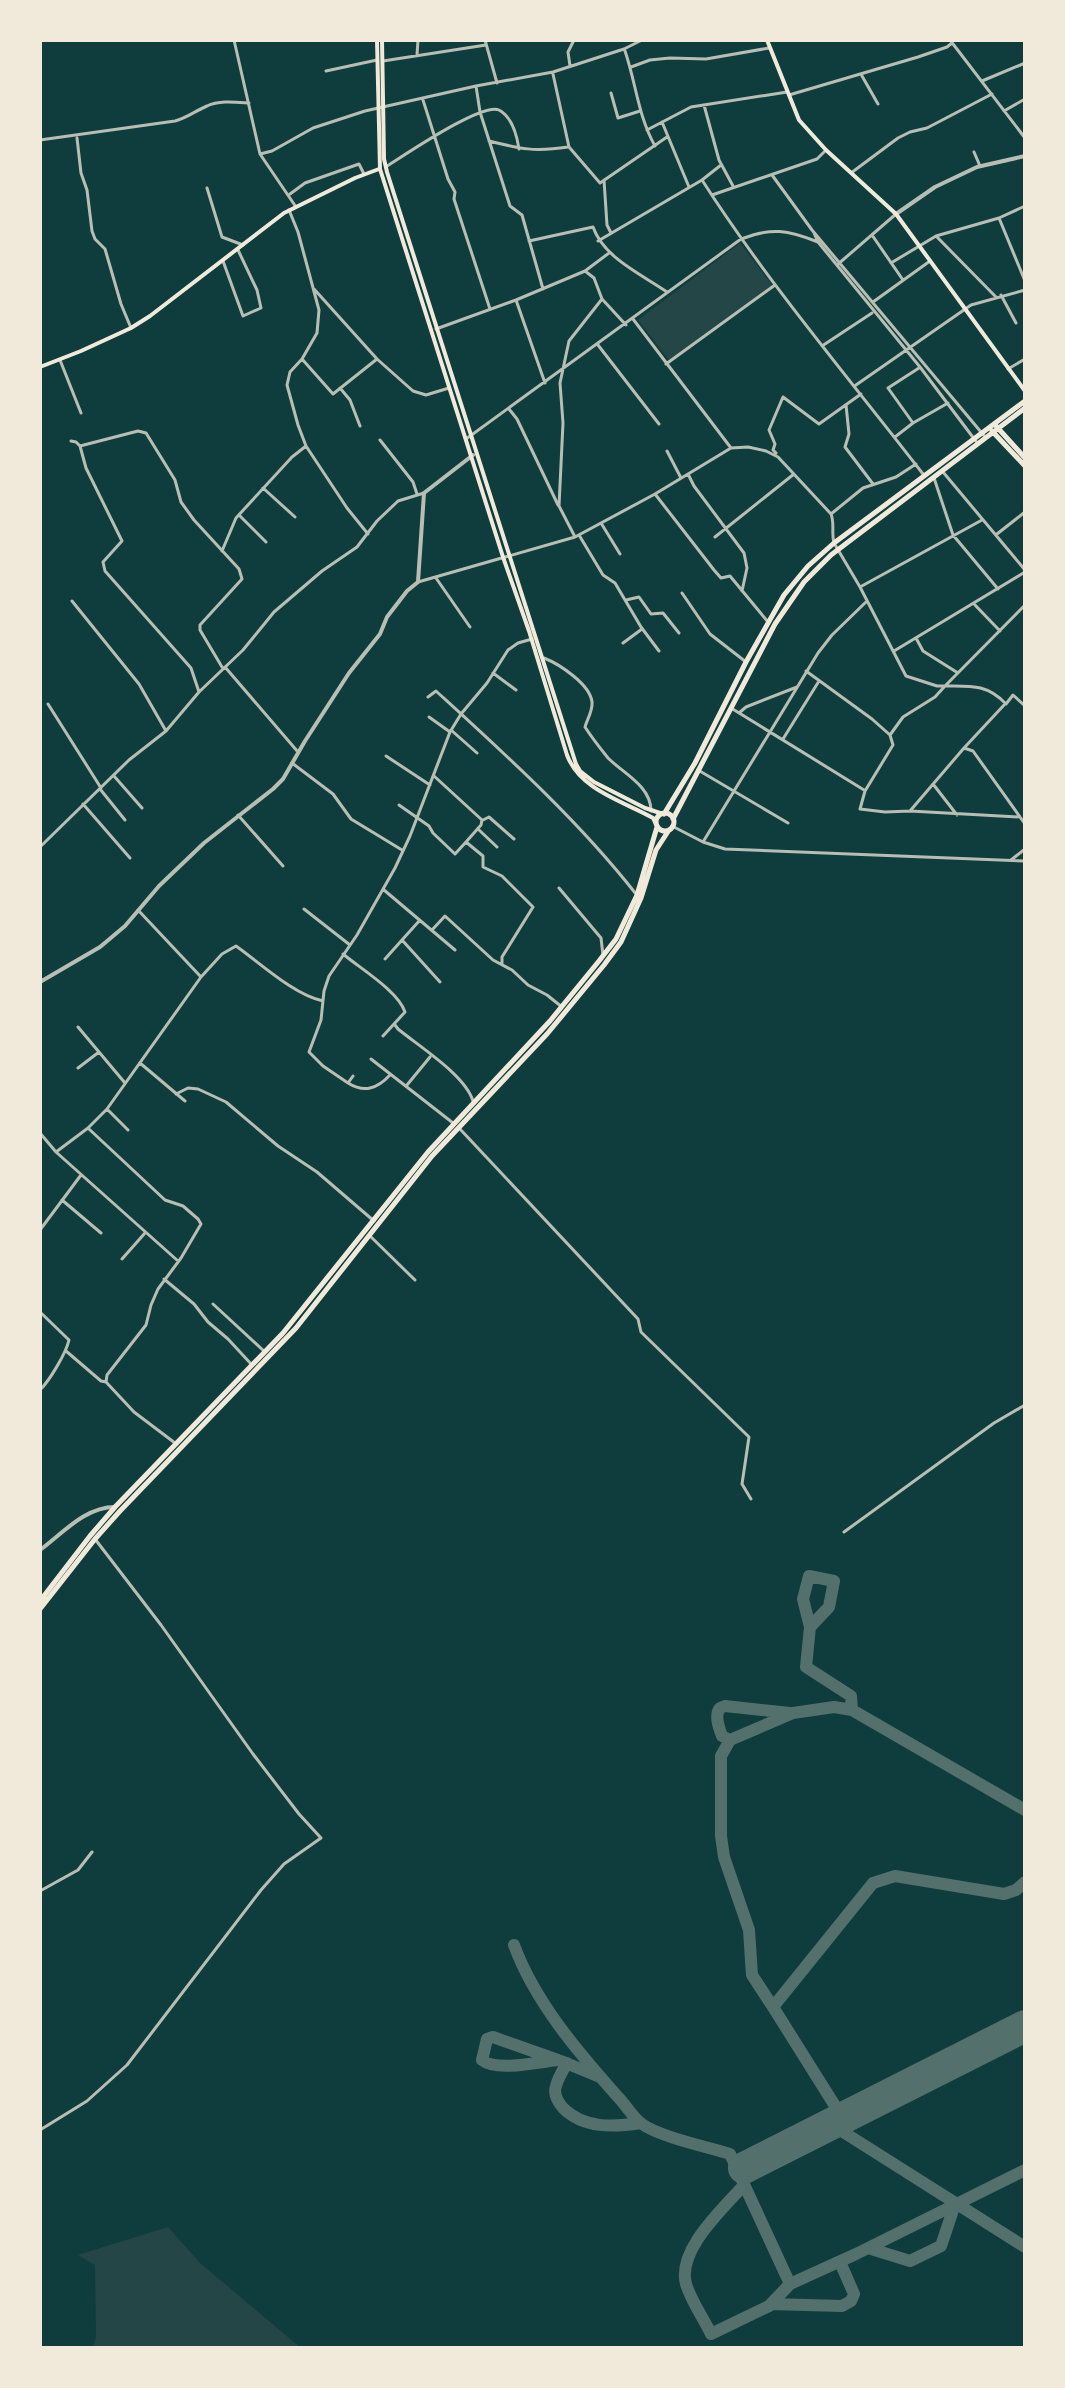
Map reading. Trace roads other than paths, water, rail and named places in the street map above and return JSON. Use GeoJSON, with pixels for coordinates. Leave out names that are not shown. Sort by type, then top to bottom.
{"type":"FeatureCollection","features":[{"type":"Feature","properties":{"kind":"main road"},"geometry":{"type":"LineString","coordinates":[[379,40],[382,168],[449,388],[468,438]]}},
{"type":"Feature","properties":{"kind":"main road"},"geometry":{"type":"LineString","coordinates":[[767,40],[799,120],[826,150],[896,214],[1025,391]]}},
{"type":"Feature","properties":{"kind":"main road"},"geometry":{"type":"LineString","coordinates":[[40,367],[131,328],[289,210],[382,168]]}},
{"type":"Feature","properties":{"kind":"main road"},"geometry":{"type":"LineString","coordinates":[[382,168],[436,329],[570,765],[592,786],[653,818],[656,826],[664,831],[671,828]]}},
{"type":"Feature","properties":{"kind":"main road"},"geometry":{"type":"LineString","coordinates":[[40,1601],[82,1545],[285,1336],[473,1101],[554,1026],[616,939],[637,895],[657,817],[663,814],[698,766],[775,624],[812,573],[1025,401]]}},
{"type":"Feature","properties":{"kind":"main road"},"geometry":{"type":"LineString","coordinates":[[993,428],[1025,408]]}},
{"type":"Feature","properties":{"kind":"main road"},"geometry":{"type":"LineString","coordinates":[[993,428],[1025,458]]}},
{"type":"Feature","properties":{"kind":"main road"},"geometry":{"type":"LineString","coordinates":[[993,428],[1025,466]]}},
{"type":"Feature","properties":{"kind":"main road"},"geometry":{"type":"LineString","coordinates":[[368,1233],[413,1170],[621,942],[641,898],[656,850],[671,828],[746,662],[791,585],[834,543],[943,471],[976,441]]}},
{"type":"Feature","properties":{"kind":"main road"},"geometry":{"type":"LineString","coordinates":[[506,556],[580,771],[594,782],[673,819]]}},
{"type":"Feature","properties":{"kind":"main road"},"geometry":{"type":"LineString","coordinates":[[40,1609],[118,1509],[176,1443],[208,1415],[265,1352],[285,1336]]}},
{"type":"Feature","properties":{"kind":"street"},"geometry":{"type":"LineString","coordinates":[[234,40],[260,154],[296,207]]}},
{"type":"Feature","properties":{"kind":"street"},"geometry":{"type":"LineString","coordinates":[[417,55],[418,40]]}},
{"type":"Feature","properties":{"kind":"street"},"geometry":{"type":"LineString","coordinates":[[570,66],[568,52],[574,40]]}},
{"type":"Feature","properties":{"kind":"street"},"geometry":{"type":"LineString","coordinates":[[260,154],[272,151],[313,128],[380,108],[553,72],[642,40]]}},
{"type":"Feature","properties":{"kind":"street"},"geometry":{"type":"LineString","coordinates":[[647,130],[691,107],[788,93],[861,75],[947,47],[951,41],[1025,138]]}},
{"type":"Feature","properties":{"kind":"street"},"geometry":{"type":"LineString","coordinates":[[326,71],[485,42],[497,83]]}},
{"type":"Feature","properties":{"kind":"street"},"geometry":{"type":"LineString","coordinates":[[631,67],[650,60],[706,59],[770,48]]}},
{"type":"Feature","properties":{"kind":"street"},"geometry":{"type":"LineString","coordinates":[[624,49],[640,111],[655,146]]}},
{"type":"Feature","properties":{"kind":"street"},"geometry":{"type":"LineString","coordinates":[[982,81],[1025,63]]}},
{"type":"Feature","properties":{"kind":"street"},"geometry":{"type":"LineString","coordinates":[[553,72],[569,147],[600,183],[667,137]]}},
{"type":"Feature","properties":{"kind":"street"},"geometry":{"type":"LineString","coordinates":[[861,75],[878,104]]}},
{"type":"Feature","properties":{"kind":"street"},"geometry":{"type":"LineString","coordinates":[[476,86],[480,112],[510,206],[522,215],[543,289]]}},
{"type":"Feature","properties":{"kind":"street"},"geometry":{"type":"LineString","coordinates":[[611,93],[618,118],[640,111]]}},
{"type":"Feature","properties":{"kind":"street"},"geometry":{"type":"LineString","coordinates":[[851,173],[898,138],[927,128],[992,94]]}},
{"type":"Feature","properties":{"kind":"street"},"geometry":{"type":"LineString","coordinates":[[1004,111],[1025,99]]}},
{"type":"Feature","properties":{"kind":"street"},"geometry":{"type":"LineString","coordinates":[[423,100],[490,309]]}},
{"type":"Feature","properties":{"kind":"street"},"geometry":{"type":"LineString","coordinates":[[40,140],[185,119],[208,105],[218,103],[249,103]]}},
{"type":"Feature","properties":{"kind":"street"},"geometry":{"type":"LineString","coordinates":[[704,105],[721,165],[733,186]]}},
{"type":"Feature","properties":{"kind":"street"},"geometry":{"type":"LineString","coordinates":[[382,168],[435,136],[492,108],[501,111],[516,133],[519,149]]}},
{"type":"Feature","properties":{"kind":"street"},"geometry":{"type":"LineString","coordinates":[[662,122],[689,187]]}},
{"type":"Feature","properties":{"kind":"street"},"geometry":{"type":"LineString","coordinates":[[76,136],[92,231],[105,249],[131,328]]}},
{"type":"Feature","properties":{"kind":"street"},"geometry":{"type":"LineString","coordinates":[[489,141],[540,151],[569,147]]}},
{"type":"Feature","properties":{"kind":"street"},"geometry":{"type":"LineString","coordinates":[[712,195],[817,159],[826,150]]}},
{"type":"Feature","properties":{"kind":"street"},"geometry":{"type":"LineString","coordinates":[[974,152],[980,166]]}},
{"type":"Feature","properties":{"kind":"street"},"geometry":{"type":"LineString","coordinates":[[839,264],[896,214],[935,187],[980,166],[1025,156]]}},
{"type":"Feature","properties":{"kind":"street"},"geometry":{"type":"LineString","coordinates":[[289,195],[305,183],[359,164],[364,174]]}},
{"type":"Feature","properties":{"kind":"street"},"geometry":{"type":"LineString","coordinates":[[598,241],[702,180],[721,165]]}},
{"type":"Feature","properties":{"kind":"street"},"geometry":{"type":"LineString","coordinates":[[772,175],[874,312],[976,441]]}},
{"type":"Feature","properties":{"kind":"street"},"geometry":{"type":"LineString","coordinates":[[604,180],[607,225],[611,233]]}},
{"type":"Feature","properties":{"kind":"street"},"geometry":{"type":"LineString","coordinates":[[702,180],[775,285],[930,479],[953,535],[998,589]]}},
{"type":"Feature","properties":{"kind":"street"},"geometry":{"type":"LineString","coordinates":[[207,188],[222,237],[243,245]]}},
{"type":"Feature","properties":{"kind":"street"},"geometry":{"type":"LineString","coordinates":[[891,263],[936,236],[999,218],[1025,206]]}},
{"type":"Feature","properties":{"kind":"street"},"geometry":{"type":"LineString","coordinates":[[289,210],[298,232],[320,322],[302,359],[290,372],[287,385],[306,446],[368,534]]}},
{"type":"Feature","properties":{"kind":"street"},"geometry":{"type":"LineString","coordinates":[[999,218],[1025,281]]}},
{"type":"Feature","properties":{"kind":"street"},"geometry":{"type":"LineString","coordinates":[[529,241],[593,227],[598,241],[609,253],[667,292]]}},
{"type":"Feature","properties":{"kind":"street"},"geometry":{"type":"LineString","coordinates":[[812,230],[818,242],[912,347],[984,435]]}},
{"type":"Feature","properties":{"kind":"street"},"geometry":{"type":"LineString","coordinates":[[468,438],[741,239],[755,233],[786,231],[818,242]]}},
{"type":"Feature","properties":{"kind":"street"},"geometry":{"type":"LineString","coordinates":[[872,235],[903,280]]}},
{"type":"Feature","properties":{"kind":"street"},"geometry":{"type":"LineString","coordinates":[[936,236],[998,296],[1016,323]]}},
{"type":"Feature","properties":{"kind":"street"},"geometry":{"type":"LineString","coordinates":[[223,261],[243,316],[261,308],[257,290],[238,250]]}},
{"type":"Feature","properties":{"kind":"street"},"geometry":{"type":"LineString","coordinates":[[436,329],[585,271],[609,253]]}},
{"type":"Feature","properties":{"kind":"street"},"geometry":{"type":"LineString","coordinates":[[873,302],[930,261]]}},
{"type":"Feature","properties":{"kind":"street"},"geometry":{"type":"LineString","coordinates":[[585,271],[594,278],[602,299],[626,325]]}},
{"type":"Feature","properties":{"kind":"street"},"geometry":{"type":"LineString","coordinates":[[666,364],[775,285]]}},
{"type":"Feature","properties":{"kind":"street"},"geometry":{"type":"LineString","coordinates":[[311,286],[377,359],[407,387],[419,394],[433,394],[449,388]]}},
{"type":"Feature","properties":{"kind":"street"},"geometry":{"type":"LineString","coordinates":[[855,385],[964,309],[1025,290]]}},
{"type":"Feature","properties":{"kind":"street"},"geometry":{"type":"LineString","coordinates":[[559,506],[563,423],[560,383],[569,341],[602,299]]}},
{"type":"Feature","properties":{"kind":"street"},"geometry":{"type":"LineString","coordinates":[[516,300],[545,383]]}},
{"type":"Feature","properties":{"kind":"street"},"geometry":{"type":"LineString","coordinates":[[822,346],[874,312]]}},
{"type":"Feature","properties":{"kind":"street"},"geometry":{"type":"LineString","coordinates":[[633,319],[731,448]]}},
{"type":"Feature","properties":{"kind":"street"},"geometry":{"type":"LineString","coordinates":[[598,344],[659,424]]}},
{"type":"Feature","properties":{"kind":"street"},"geometry":{"type":"LineString","coordinates":[[60,359],[81,413]]}},
{"type":"Feature","properties":{"kind":"street"},"geometry":{"type":"LineString","coordinates":[[302,359],[333,394],[377,359]]}},
{"type":"Feature","properties":{"kind":"street"},"geometry":{"type":"LineString","coordinates":[[1008,369],[1025,359]]}},
{"type":"Feature","properties":{"kind":"street"},"geometry":{"type":"LineString","coordinates":[[913,423],[888,388],[920,367]]}},
{"type":"Feature","properties":{"kind":"street"},"geometry":{"type":"LineString","coordinates":[[340,388],[350,400],[360,426]]}},
{"type":"Feature","properties":{"kind":"street"},"geometry":{"type":"LineString","coordinates":[[861,394],[819,424],[811,421],[783,397],[769,430],[775,444],[773,450],[831,514],[834,543],[906,676],[937,686],[985,688],[1006,704]]}},
{"type":"Feature","properties":{"kind":"street"},"geometry":{"type":"LineString","coordinates":[[895,437],[948,403]]}},
{"type":"Feature","properties":{"kind":"street"},"geometry":{"type":"LineString","coordinates":[[846,405],[849,434],[845,447],[873,484]]}},
{"type":"Feature","properties":{"kind":"street"},"geometry":{"type":"LineString","coordinates":[[509,409],[577,536],[603,575],[615,583],[659,651]]}},
{"type":"Feature","properties":{"kind":"street"},"geometry":{"type":"LineString","coordinates":[[968,431],[977,426]]}},
{"type":"Feature","properties":{"kind":"street"},"geometry":{"type":"LineString","coordinates":[[80,446],[138,431],[146,433],[175,480],[181,502],[239,569],[242,579],[200,625],[200,630],[224,668],[298,752]]}},
{"type":"Feature","properties":{"kind":"street"},"geometry":{"type":"LineString","coordinates":[[380,440],[421,494],[418,582]]}},
{"type":"Feature","properties":{"kind":"street"},"geometry":{"type":"LineString","coordinates":[[71,441],[80,446],[86,468],[122,541],[103,562],[105,571],[191,668],[199,692]]}},
{"type":"Feature","properties":{"kind":"street"},"geometry":{"type":"LineString","coordinates":[[222,551],[239,515],[306,446]]}},
{"type":"Feature","properties":{"kind":"street"},"geometry":{"type":"LineString","coordinates":[[40,982],[100,947],[125,926],[159,886],[283,779],[349,673],[380,634],[387,617],[418,582],[577,536],[731,448],[748,447],[778,457]]}},
{"type":"Feature","properties":{"kind":"street"},"geometry":{"type":"LineString","coordinates":[[667,451],[681,478]]}},
{"type":"Feature","properties":{"kind":"street"},"geometry":{"type":"LineString","coordinates":[[40,847],[129,760],[166,731],[199,692],[243,650],[274,612],[322,571],[357,547],[388,510],[403,498],[421,494],[473,454]]}},
{"type":"Feature","properties":{"kind":"street"},"geometry":{"type":"LineString","coordinates":[[831,514],[863,488],[896,477],[916,464]]}},
{"type":"Feature","properties":{"kind":"street"},"geometry":{"type":"LineString","coordinates":[[894,651],[1025,571],[943,471]]}},
{"type":"Feature","properties":{"kind":"street"},"geometry":{"type":"LineString","coordinates":[[688,474],[744,553],[747,568],[742,592]]}},
{"type":"Feature","properties":{"kind":"street"},"geometry":{"type":"LineString","coordinates":[[715,537],[794,474]]}},
{"type":"Feature","properties":{"kind":"street"},"geometry":{"type":"LineString","coordinates":[[263,488],[295,517]]}},
{"type":"Feature","properties":{"kind":"street"},"geometry":{"type":"LineString","coordinates":[[655,494],[721,578],[730,576],[768,622]]}},
{"type":"Feature","properties":{"kind":"street"},"geometry":{"type":"LineString","coordinates":[[996,534],[1025,512]]}},
{"type":"Feature","properties":{"kind":"street"},"geometry":{"type":"LineString","coordinates":[[239,515],[266,542]]}},
{"type":"Feature","properties":{"kind":"street"},"geometry":{"type":"LineString","coordinates":[[860,587],[982,520]]}},
{"type":"Feature","properties":{"kind":"street"},"geometry":{"type":"LineString","coordinates":[[601,523],[620,554]]}},
{"type":"Feature","properties":{"kind":"street"},"geometry":{"type":"LineString","coordinates":[[435,577],[470,627]]}},
{"type":"Feature","properties":{"kind":"street"},"geometry":{"type":"LineString","coordinates":[[682,593],[710,634],[746,662]]}},
{"type":"Feature","properties":{"kind":"street"},"geometry":{"type":"LineString","coordinates":[[624,600],[639,597],[651,614],[663,613],[679,633]]}},
{"type":"Feature","properties":{"kind":"street"},"geometry":{"type":"LineString","coordinates":[[72,601],[139,684],[166,731]]}},
{"type":"Feature","properties":{"kind":"street"},"geometry":{"type":"LineString","coordinates":[[703,842],[806,671],[832,635],[867,601]]}},
{"type":"Feature","properties":{"kind":"street"},"geometry":{"type":"LineString","coordinates":[[973,604],[1000,631]]}},
{"type":"Feature","properties":{"kind":"street"},"geometry":{"type":"LineString","coordinates":[[890,735],[903,717],[935,697],[1025,605]]}},
{"type":"Feature","properties":{"kind":"street"},"geometry":{"type":"LineString","coordinates":[[623,643],[642,629]]}},
{"type":"Feature","properties":{"kind":"street"},"geometry":{"type":"LineString","coordinates":[[916,638],[923,651],[958,673]]}},
{"type":"Feature","properties":{"kind":"street"},"geometry":{"type":"LineString","coordinates":[[391,1074],[383,1083],[362,1090],[313,1058],[309,1052],[321,1020],[329,976],[384,890],[417,817],[450,731],[508,650],[532,639]]}},
{"type":"Feature","properties":{"kind":"street"},"geometry":{"type":"LineString","coordinates":[[543,658],[553,661],[576,678],[592,698],[592,709],[585,727],[609,759],[639,784],[651,804],[651,811]]}},
{"type":"Feature","properties":{"kind":"street"},"geometry":{"type":"LineString","coordinates":[[806,671],[890,735],[893,745],[865,791],[860,809],[1020,817]]}},
{"type":"Feature","properties":{"kind":"street"},"geometry":{"type":"LineString","coordinates":[[493,673],[516,690]]}},
{"type":"Feature","properties":{"kind":"street"},"geometry":{"type":"LineString","coordinates":[[783,739],[820,680]]}},
{"type":"Feature","properties":{"kind":"street"},"geometry":{"type":"LineString","coordinates":[[739,713],[746,707],[797,687]]}},
{"type":"Feature","properties":{"kind":"street"},"geometry":{"type":"LineString","coordinates":[[428,697],[436,691],[574,820],[637,895]]}},
{"type":"Feature","properties":{"kind":"street"},"geometry":{"type":"LineString","coordinates":[[910,811],[1013,695],[1025,706]]}},
{"type":"Feature","properties":{"kind":"street"},"geometry":{"type":"LineString","coordinates":[[48,704],[100,789],[125,820]]}},
{"type":"Feature","properties":{"kind":"street"},"geometry":{"type":"LineString","coordinates":[[731,708],[865,791]]}},
{"type":"Feature","properties":{"kind":"street"},"geometry":{"type":"LineString","coordinates":[[429,717],[477,753]]}},
{"type":"Feature","properties":{"kind":"street"},"geometry":{"type":"LineString","coordinates":[[964,748],[973,751],[1025,824]]}},
{"type":"Feature","properties":{"kind":"street"},"geometry":{"type":"LineString","coordinates":[[386,756],[430,785]]}},
{"type":"Feature","properties":{"kind":"street"},"geometry":{"type":"LineString","coordinates":[[292,763],[333,794],[351,819],[402,850]]}},
{"type":"Feature","properties":{"kind":"street"},"geometry":{"type":"LineString","coordinates":[[698,766],[788,823]]}},
{"type":"Feature","properties":{"kind":"street"},"geometry":{"type":"LineString","coordinates":[[114,776],[142,808]]}},
{"type":"Feature","properties":{"kind":"street"},"geometry":{"type":"LineString","coordinates":[[434,776],[482,820]]}},
{"type":"Feature","properties":{"kind":"street"},"geometry":{"type":"LineString","coordinates":[[933,784],[957,815]]}},
{"type":"Feature","properties":{"kind":"street"},"geometry":{"type":"LineString","coordinates":[[83,804],[130,858]]}},
{"type":"Feature","properties":{"kind":"street"},"geometry":{"type":"LineString","coordinates":[[399,805],[429,826],[455,854],[478,829],[482,820],[489,817],[514,839]]}},
{"type":"Feature","properties":{"kind":"street"},"geometry":{"type":"LineString","coordinates":[[238,815],[283,866]]}},
{"type":"Feature","properties":{"kind":"street"},"geometry":{"type":"LineString","coordinates":[[671,828],[725,849],[1025,861]]}},
{"type":"Feature","properties":{"kind":"street"},"geometry":{"type":"LineString","coordinates":[[478,829],[497,847]]}},
{"type":"Feature","properties":{"kind":"street"},"geometry":{"type":"LineString","coordinates":[[466,842],[483,856],[483,867],[477,874]]}},
{"type":"Feature","properties":{"kind":"street"},"geometry":{"type":"LineString","coordinates":[[1011,860],[1025,849]]}},
{"type":"Feature","properties":{"kind":"street"},"geometry":{"type":"LineString","coordinates":[[483,867],[502,876],[533,907],[502,957],[502,964]]}},
{"type":"Feature","properties":{"kind":"street"},"geometry":{"type":"LineString","coordinates":[[559,888],[601,938],[602,960]]}},
{"type":"Feature","properties":{"kind":"street"},"geometry":{"type":"LineString","coordinates":[[384,890],[455,950]]}},
{"type":"Feature","properties":{"kind":"street"},"geometry":{"type":"LineString","coordinates":[[304,909],[350,945]]}},
{"type":"Feature","properties":{"kind":"street"},"geometry":{"type":"LineString","coordinates":[[138,910],[201,977]]}},
{"type":"Feature","properties":{"kind":"street"},"geometry":{"type":"LineString","coordinates":[[432,930],[445,916],[487,955],[562,1007]]}},
{"type":"Feature","properties":{"kind":"street"},"geometry":{"type":"LineString","coordinates":[[385,959],[420,920]]}},
{"type":"Feature","properties":{"kind":"street"},"geometry":{"type":"LineString","coordinates":[[402,940],[440,982]]}},
{"type":"Feature","properties":{"kind":"street"},"geometry":{"type":"LineString","coordinates":[[56,1152],[107,1109],[201,977],[222,954],[236,946],[294,987],[323,1001]]}},
{"type":"Feature","properties":{"kind":"street"},"geometry":{"type":"LineString","coordinates":[[343,954],[385,987],[404,1008],[405,1012],[383,1036]]}},
{"type":"Feature","properties":{"kind":"street"},"geometry":{"type":"LineString","coordinates":[[395,1025],[455,1075],[473,1101]]}},
{"type":"Feature","properties":{"kind":"street"},"geometry":{"type":"LineString","coordinates":[[78,1027],[125,1083]]}},
{"type":"Feature","properties":{"kind":"street"},"geometry":{"type":"LineString","coordinates":[[78,1068],[99,1052]]}},
{"type":"Feature","properties":{"kind":"street"},"geometry":{"type":"LineString","coordinates":[[407,1085],[431,1056]]}},
{"type":"Feature","properties":{"kind":"street"},"geometry":{"type":"LineString","coordinates":[[371,1059],[456,1125],[638,1319],[641,1332],[749,1437],[742,1484],[751,1499]]}},
{"type":"Feature","properties":{"kind":"street"},"geometry":{"type":"LineString","coordinates":[[140,1063],[185,1101]]}},
{"type":"Feature","properties":{"kind":"street"},"geometry":{"type":"LineString","coordinates":[[348,1083],[353,1076]]}},
{"type":"Feature","properties":{"kind":"street"},"geometry":{"type":"LineString","coordinates":[[176,1094],[188,1088],[198,1089],[226,1102],[278,1146],[317,1172],[374,1221]]}},
{"type":"Feature","properties":{"kind":"street"},"geometry":{"type":"LineString","coordinates":[[107,1109],[128,1130]]}},
{"type":"Feature","properties":{"kind":"street"},"geometry":{"type":"LineString","coordinates":[[88,1128],[165,1200],[183,1206],[200,1221],[201,1226],[164,1279],[153,1299],[146,1325],[107,1375],[106,1382]]}},
{"type":"Feature","properties":{"kind":"street"},"geometry":{"type":"LineString","coordinates":[[40,1133],[56,1152],[178,1261]]}},
{"type":"Feature","properties":{"kind":"street"},"geometry":{"type":"LineString","coordinates":[[40,1230],[81,1175]]}},
{"type":"Feature","properties":{"kind":"street"},"geometry":{"type":"LineString","coordinates":[[62,1200],[101,1233]]}},
{"type":"Feature","properties":{"kind":"street"},"geometry":{"type":"LineString","coordinates":[[122,1259],[145,1233]]}},
{"type":"Feature","properties":{"kind":"street"},"geometry":{"type":"LineString","coordinates":[[368,1233],[415,1280]]}},
{"type":"Feature","properties":{"kind":"street"},"geometry":{"type":"LineString","coordinates":[[164,1279],[194,1304],[252,1365]]}},
{"type":"Feature","properties":{"kind":"street"},"geometry":{"type":"LineString","coordinates":[[213,1304],[265,1352]]}},
{"type":"Feature","properties":{"kind":"street"},"geometry":{"type":"LineString","coordinates":[[40,1312],[69,1340],[66,1351],[40,1390]]}},
{"type":"Feature","properties":{"kind":"street"},"geometry":{"type":"LineString","coordinates":[[66,1351],[106,1382],[134,1412],[176,1443]]}},
{"type":"Feature","properties":{"kind":"street"},"geometry":{"type":"LineString","coordinates":[[844,1532],[994,1423],[1025,1405]]}},
{"type":"Feature","properties":{"kind":"street"},"geometry":{"type":"LineString","coordinates":[[40,1550],[88,1513],[101,1508],[118,1509]]}},
{"type":"Feature","properties":{"kind":"street"},"geometry":{"type":"LineString","coordinates":[[40,2130],[87,2101],[127,2065],[261,1890],[284,1864],[321,1838],[253,1754],[95,1539]]}},
{"type":"Feature","properties":{"kind":"street"},"geometry":{"type":"LineString","coordinates":[[40,1891],[78,1870],[92,1852]]}}]}
